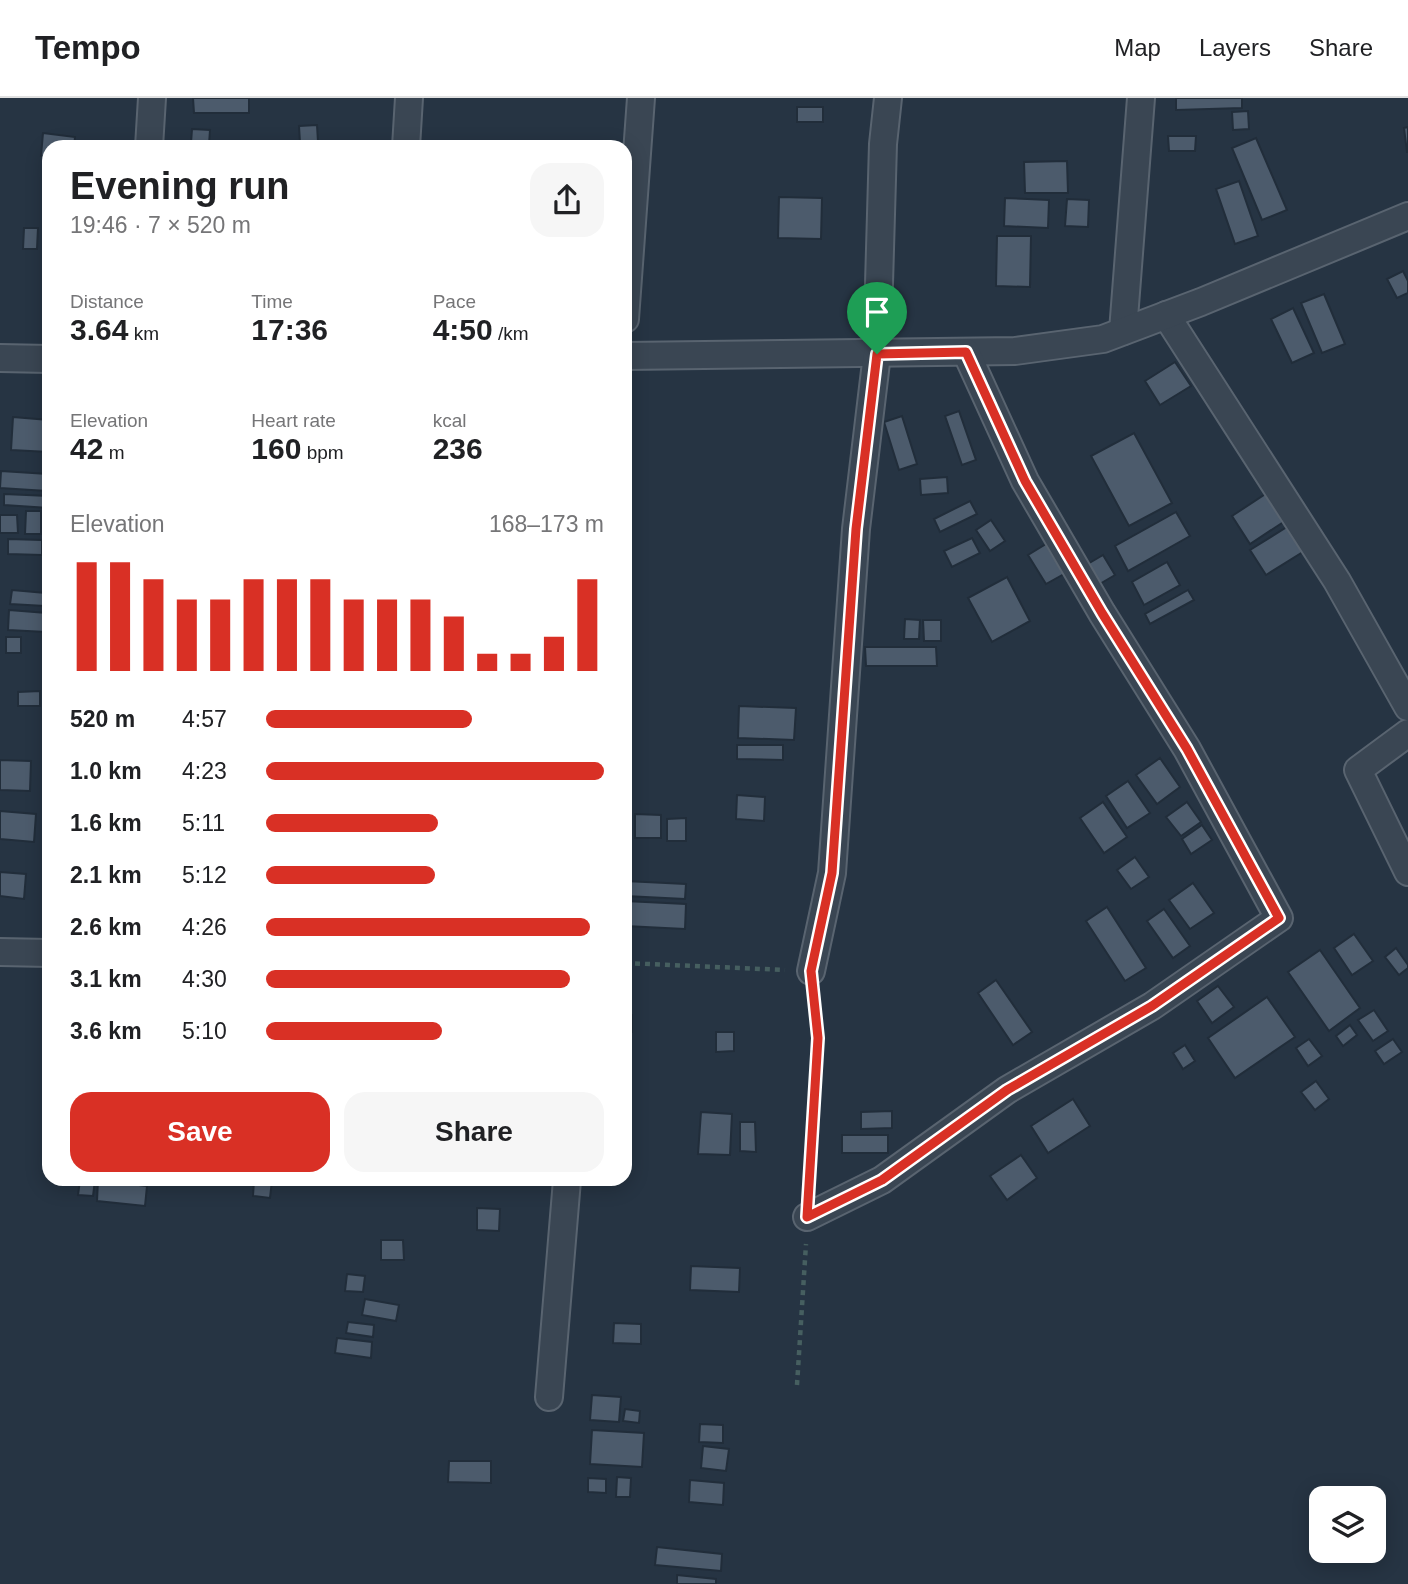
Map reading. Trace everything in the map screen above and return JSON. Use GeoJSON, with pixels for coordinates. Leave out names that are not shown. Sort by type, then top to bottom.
{"type":"FeatureCollection","features":[{"type":"Feature","properties":{"kind":"street"},"geometry":{"type":"LineString","coordinates":[[149,140],[152,98]]}},
{"type":"Feature","properties":{"kind":"street"},"geometry":{"type":"LineString","coordinates":[[406,140],[409,98]]}},
{"type":"Feature","properties":{"kind":"street"},"geometry":{"type":"LineString","coordinates":[[632,222],[641,98]]}},
{"type":"Feature","properties":{"kind":"street"},"geometry":{"type":"LineString","coordinates":[[811,971],[832,873],[856,529],[877,354],[883,144],[888,98]]}},
{"type":"Feature","properties":{"kind":"street"},"geometry":{"type":"LineString","coordinates":[[1123,331],[1141,98]]}},
{"type":"Feature","properties":{"kind":"street"},"geometry":{"type":"LineString","coordinates":[[632,356],[1015,351],[1103,339],[1408,216]]}},
{"type":"Feature","properties":{"kind":"street"},"geometry":{"type":"LineString","coordinates":[[1166,315],[1337,581],[1408,707]]}},
{"type":"Feature","properties":{"kind":"street"},"geometry":{"type":"LineString","coordinates":[[807,1217],[882,1180],[1007,1090],[1152,1006],[1279,918],[1187,749],[1102,613],[1025,481],[966,352]]}},
{"type":"Feature","properties":{"kind":"street"},"geometry":{"type":"LineString","coordinates":[[0,358],[42,359]]}},
{"type":"Feature","properties":{"kind":"street"},"geometry":{"type":"LineString","coordinates":[[1408,733],[1358,770],[1408,872]]}},
{"type":"Feature","properties":{"kind":"street"},"geometry":{"type":"LineString","coordinates":[[0,952],[42,953]]}},
{"type":"Feature","properties":{"kind":"street"},"geometry":{"type":"LineString","coordinates":[[549,1396],[566,1186]]}},
{"type":"Feature","properties":{"kind":"path"},"geometry":{"type":"LineString","coordinates":[[632,963],[811,971],[818,1038],[797,1385]]}},
{"type":"Feature","properties":{"kind":"building"},"geometry":{"type":"Polygon","coordinates":[[[193,98],[249,98],[249,113],[194,113],[193,98]]]}},
{"type":"Feature","properties":{"kind":"building"},"geometry":{"type":"Polygon","coordinates":[[[1176,98],[1242,98],[1242,108],[1176,110],[1176,98]]]}},
{"type":"Feature","properties":{"kind":"building"},"geometry":{"type":"Polygon","coordinates":[[[797,107],[823,107],[823,122],[797,122],[797,107]]]}},
{"type":"Feature","properties":{"kind":"building"},"geometry":{"type":"Polygon","coordinates":[[[1248,111],[1249,129],[1233,130],[1232,112],[1248,111]]]}},
{"type":"Feature","properties":{"kind":"building"},"geometry":{"type":"Polygon","coordinates":[[[317,125],[318,140],[300,140],[299,126],[317,125]]]}},
{"type":"Feature","properties":{"kind":"building"},"geometry":{"type":"Polygon","coordinates":[[[1408,127],[1408,152],[1407,152],[1404,128],[1408,127]]]}},
{"type":"Feature","properties":{"kind":"building"},"geometry":{"type":"Polygon","coordinates":[[[192,129],[210,130],[209,140],[191,140],[192,129]]]}},
{"type":"Feature","properties":{"kind":"building"},"geometry":{"type":"Polygon","coordinates":[[[43,133],[75,137],[75,140],[42,140],[43,133]]]}},
{"type":"Feature","properties":{"kind":"building"},"geometry":{"type":"Polygon","coordinates":[[[1168,136],[1196,136],[1195,151],[1169,151],[1168,136]]]}},
{"type":"Feature","properties":{"kind":"building"},"geometry":{"type":"Polygon","coordinates":[[[1256,138],[1287,210],[1262,220],[1232,148],[1256,138]]]}},
{"type":"Feature","properties":{"kind":"building"},"geometry":{"type":"Polygon","coordinates":[[[1067,161],[1068,193],[1025,193],[1024,162],[1067,161]]]}},
{"type":"Feature","properties":{"kind":"building"},"geometry":{"type":"Polygon","coordinates":[[[1239,181],[1258,236],[1235,244],[1216,189],[1239,181]]]}},
{"type":"Feature","properties":{"kind":"building"},"geometry":{"type":"Polygon","coordinates":[[[779,197],[822,198],[821,239],[778,238],[779,197]]]}},
{"type":"Feature","properties":{"kind":"building"},"geometry":{"type":"Polygon","coordinates":[[[1005,198],[1049,200],[1048,228],[1004,226],[1005,198]]]}},
{"type":"Feature","properties":{"kind":"building"},"geometry":{"type":"Polygon","coordinates":[[[1067,199],[1089,200],[1088,227],[1065,226],[1067,199]]]}},
{"type":"Feature","properties":{"kind":"building"},"geometry":{"type":"Polygon","coordinates":[[[24,228],[38,228],[37,249],[23,249],[24,228]]]}},
{"type":"Feature","properties":{"kind":"building"},"geometry":{"type":"Polygon","coordinates":[[[997,236],[1031,236],[1030,287],[996,286],[997,236]]]}},
{"type":"Feature","properties":{"kind":"building"},"geometry":{"type":"Polygon","coordinates":[[[1403,271],[1408,281],[1408,293],[1397,298],[1387,279],[1403,271]]]}},
{"type":"Feature","properties":{"kind":"building"},"geometry":{"type":"Polygon","coordinates":[[[1324,294],[1345,344],[1322,353],[1301,303],[1324,294]]]}},
{"type":"Feature","properties":{"kind":"building"},"geometry":{"type":"Polygon","coordinates":[[[1293,308],[1314,353],[1292,363],[1271,319],[1293,308]]]}},
{"type":"Feature","properties":{"kind":"building"},"geometry":{"type":"Polygon","coordinates":[[[1175,362],[1191,386],[1160,405],[1145,381],[1175,362]]]}},
{"type":"Feature","properties":{"kind":"building"},"geometry":{"type":"Polygon","coordinates":[[[959,411],[976,460],[962,465],[945,416],[959,411]]]}},
{"type":"Feature","properties":{"kind":"building"},"geometry":{"type":"Polygon","coordinates":[[[902,416],[917,464],[899,470],[884,422],[902,416]]]}},
{"type":"Feature","properties":{"kind":"building"},"geometry":{"type":"Polygon","coordinates":[[[13,417],[42,419],[42,452],[11,450],[13,417]]]}},
{"type":"Feature","properties":{"kind":"building"},"geometry":{"type":"Polygon","coordinates":[[[1134,433],[1172,503],[1129,526],[1091,456],[1134,433]]]}},
{"type":"Feature","properties":{"kind":"building"},"geometry":{"type":"Polygon","coordinates":[[[1,471],[42,474],[42,491],[0,488],[1,471]]]}},
{"type":"Feature","properties":{"kind":"building"},"geometry":{"type":"Polygon","coordinates":[[[947,477],[948,493],[921,495],[920,479],[947,477]]]}},
{"type":"Feature","properties":{"kind":"building"},"geometry":{"type":"Polygon","coordinates":[[[1270,491],[1288,519],[1250,544],[1232,516],[1270,491]]]}},
{"type":"Feature","properties":{"kind":"building"},"geometry":{"type":"Polygon","coordinates":[[[4,494],[42,496],[42,508],[4,505],[4,494]]]}},
{"type":"Feature","properties":{"kind":"building"},"geometry":{"type":"Polygon","coordinates":[[[970,501],[977,514],[940,532],[934,519],[970,501]]]}},
{"type":"Feature","properties":{"kind":"building"},"geometry":{"type":"Polygon","coordinates":[[[26,511],[41,511],[41,534],[25,534],[26,511]]]}},
{"type":"Feature","properties":{"kind":"building"},"geometry":{"type":"Polygon","coordinates":[[[1176,512],[1190,536],[1128,571],[1115,546],[1176,512]]]}},
{"type":"Feature","properties":{"kind":"building"},"geometry":{"type":"Polygon","coordinates":[[[0,515],[17,515],[18,533],[0,533],[0,515]]]}},
{"type":"Feature","properties":{"kind":"building"},"geometry":{"type":"Polygon","coordinates":[[[991,520],[1005,541],[990,551],[976,530],[991,520]]]}},
{"type":"Feature","properties":{"kind":"building"},"geometry":{"type":"Polygon","coordinates":[[[1290,525],[1306,550],[1266,575],[1250,550],[1290,525]]]}},
{"type":"Feature","properties":{"kind":"building"},"geometry":{"type":"Polygon","coordinates":[[[972,538],[980,553],[952,567],[944,551],[972,538]]]}},
{"type":"Feature","properties":{"kind":"building"},"geometry":{"type":"Polygon","coordinates":[[[8,539],[42,540],[42,555],[8,554],[8,539]]]}},
{"type":"Feature","properties":{"kind":"building"},"geometry":{"type":"Polygon","coordinates":[[[1046,544],[1064,574],[1046,584],[1028,555],[1046,544]]]}},
{"type":"Feature","properties":{"kind":"building"},"geometry":{"type":"Polygon","coordinates":[[[1103,555],[1115,575],[1098,585],[1086,565],[1103,555]]]}},
{"type":"Feature","properties":{"kind":"building"},"geometry":{"type":"Polygon","coordinates":[[[1167,562],[1180,585],[1144,605],[1132,582],[1167,562]]]}},
{"type":"Feature","properties":{"kind":"building"},"geometry":{"type":"Polygon","coordinates":[[[1007,577],[1030,621],[992,642],[968,598],[1007,577]]]}},
{"type":"Feature","properties":{"kind":"building"},"geometry":{"type":"Polygon","coordinates":[[[12,590],[42,593],[42,606],[10,604],[12,590]]]}},
{"type":"Feature","properties":{"kind":"building"},"geometry":{"type":"Polygon","coordinates":[[[1188,590],[1194,600],[1150,624],[1145,614],[1188,590]]]}},
{"type":"Feature","properties":{"kind":"building"},"geometry":{"type":"Polygon","coordinates":[[[9,610],[42,613],[42,632],[8,630],[9,610]]]}},
{"type":"Feature","properties":{"kind":"building"},"geometry":{"type":"Polygon","coordinates":[[[905,619],[920,620],[919,639],[904,639],[905,619]]]}},
{"type":"Feature","properties":{"kind":"building"},"geometry":{"type":"Polygon","coordinates":[[[923,620],[941,620],[941,641],[924,641],[923,620]]]}},
{"type":"Feature","properties":{"kind":"building"},"geometry":{"type":"Polygon","coordinates":[[[6,637],[21,637],[21,653],[6,653],[6,637]]]}},
{"type":"Feature","properties":{"kind":"building"},"geometry":{"type":"Polygon","coordinates":[[[865,647],[936,647],[937,666],[866,666],[865,647]]]}},
{"type":"Feature","properties":{"kind":"building"},"geometry":{"type":"Polygon","coordinates":[[[40,691],[40,706],[18,706],[18,692],[40,691]]]}},
{"type":"Feature","properties":{"kind":"building"},"geometry":{"type":"Polygon","coordinates":[[[739,706],[796,708],[794,740],[738,738],[739,706]]]}},
{"type":"Feature","properties":{"kind":"building"},"geometry":{"type":"Polygon","coordinates":[[[737,745],[783,745],[783,760],[737,759],[737,745]]]}},
{"type":"Feature","properties":{"kind":"building"},"geometry":{"type":"Polygon","coordinates":[[[1160,758],[1180,787],[1157,804],[1136,775],[1160,758]]]}},
{"type":"Feature","properties":{"kind":"building"},"geometry":{"type":"Polygon","coordinates":[[[0,760],[31,761],[30,791],[0,790],[0,760]]]}},
{"type":"Feature","properties":{"kind":"building"},"geometry":{"type":"Polygon","coordinates":[[[1128,781],[1150,813],[1127,828],[1106,796],[1128,781]]]}},
{"type":"Feature","properties":{"kind":"building"},"geometry":{"type":"Polygon","coordinates":[[[737,795],[765,797],[764,821],[736,819],[737,795]]]}},
{"type":"Feature","properties":{"kind":"building"},"geometry":{"type":"Polygon","coordinates":[[[1103,802],[1127,837],[1104,853],[1080,818],[1103,802]]]}},
{"type":"Feature","properties":{"kind":"building"},"geometry":{"type":"Polygon","coordinates":[[[1187,802],[1201,822],[1181,836],[1166,817],[1187,802]]]}},
{"type":"Feature","properties":{"kind":"building"},"geometry":{"type":"Polygon","coordinates":[[[0,811],[36,814],[34,842],[0,839],[0,811]]]}},
{"type":"Feature","properties":{"kind":"building"},"geometry":{"type":"Polygon","coordinates":[[[635,814],[661,815],[661,838],[635,838],[635,814]]]}},
{"type":"Feature","properties":{"kind":"building"},"geometry":{"type":"Polygon","coordinates":[[[686,818],[686,841],[667,841],[667,819],[686,818]]]}},
{"type":"Feature","properties":{"kind":"building"},"geometry":{"type":"Polygon","coordinates":[[[1202,825],[1212,840],[1191,854],[1182,839],[1202,825]]]}},
{"type":"Feature","properties":{"kind":"building"},"geometry":{"type":"Polygon","coordinates":[[[1135,857],[1149,877],[1131,889],[1117,870],[1135,857]]]}},
{"type":"Feature","properties":{"kind":"building"},"geometry":{"type":"Polygon","coordinates":[[[0,872],[26,874],[24,899],[0,896],[0,872]]]}},
{"type":"Feature","properties":{"kind":"building"},"geometry":{"type":"Polygon","coordinates":[[[632,881],[686,884],[685,899],[632,896],[632,881]]]}},
{"type":"Feature","properties":{"kind":"building"},"geometry":{"type":"Polygon","coordinates":[[[1193,883],[1214,913],[1190,929],[1169,900],[1193,883]]]}},
{"type":"Feature","properties":{"kind":"building"},"geometry":{"type":"Polygon","coordinates":[[[632,901],[686,904],[685,929],[632,926],[632,901]]]}},
{"type":"Feature","properties":{"kind":"building"},"geometry":{"type":"Polygon","coordinates":[[[1107,907],[1146,968],[1125,981],[1086,921],[1107,907]]]}},
{"type":"Feature","properties":{"kind":"building"},"geometry":{"type":"Polygon","coordinates":[[[1164,909],[1190,946],[1173,958],[1147,921],[1164,909]]]}},
{"type":"Feature","properties":{"kind":"building"},"geometry":{"type":"Polygon","coordinates":[[[1354,934],[1373,961],[1352,975],[1334,948],[1354,934]]]}},
{"type":"Feature","properties":{"kind":"building"},"geometry":{"type":"Polygon","coordinates":[[[1396,948],[1408,965],[1399,975],[1385,957],[1396,948]]]}},
{"type":"Feature","properties":{"kind":"building"},"geometry":{"type":"Polygon","coordinates":[[[1320,950],[1360,1008],[1329,1031],[1288,972],[1320,950]]]}},
{"type":"Feature","properties":{"kind":"building"},"geometry":{"type":"Polygon","coordinates":[[[996,980],[1032,1032],[1013,1045],[978,993],[996,980]]]}},
{"type":"Feature","properties":{"kind":"building"},"geometry":{"type":"Polygon","coordinates":[[[1218,986],[1234,1007],[1212,1023],[1197,1001],[1218,986]]]}},
{"type":"Feature","properties":{"kind":"building"},"geometry":{"type":"Polygon","coordinates":[[[1267,997],[1295,1037],[1235,1078],[1208,1038],[1267,997]]]}},
{"type":"Feature","properties":{"kind":"building"},"geometry":{"type":"Polygon","coordinates":[[[1374,1010],[1388,1031],[1373,1041],[1358,1020],[1374,1010]]]}},
{"type":"Feature","properties":{"kind":"building"},"geometry":{"type":"Polygon","coordinates":[[[1350,1025],[1357,1035],[1343,1046],[1336,1036],[1350,1025]]]}},
{"type":"Feature","properties":{"kind":"building"},"geometry":{"type":"Polygon","coordinates":[[[716,1032],[734,1032],[734,1051],[716,1052],[716,1032]]]}},
{"type":"Feature","properties":{"kind":"building"},"geometry":{"type":"Polygon","coordinates":[[[1309,1039],[1322,1056],[1308,1066],[1296,1048],[1309,1039]]]}},
{"type":"Feature","properties":{"kind":"building"},"geometry":{"type":"Polygon","coordinates":[[[1393,1039],[1402,1052],[1384,1064],[1375,1051],[1393,1039]]]}},
{"type":"Feature","properties":{"kind":"building"},"geometry":{"type":"Polygon","coordinates":[[[1185,1045],[1195,1061],[1183,1069],[1173,1053],[1185,1045]]]}},
{"type":"Feature","properties":{"kind":"building"},"geometry":{"type":"Polygon","coordinates":[[[1316,1081],[1329,1099],[1315,1110],[1301,1092],[1316,1081]]]}},
{"type":"Feature","properties":{"kind":"building"},"geometry":{"type":"Polygon","coordinates":[[[1073,1099],[1090,1126],[1048,1153],[1031,1126],[1073,1099]]]}},
{"type":"Feature","properties":{"kind":"building"},"geometry":{"type":"Polygon","coordinates":[[[892,1111],[892,1128],[861,1129],[861,1112],[892,1111]]]}},
{"type":"Feature","properties":{"kind":"building"},"geometry":{"type":"Polygon","coordinates":[[[701,1112],[732,1114],[730,1155],[698,1154],[701,1112]]]}},
{"type":"Feature","properties":{"kind":"building"},"geometry":{"type":"Polygon","coordinates":[[[740,1122],[755,1122],[756,1152],[740,1151],[740,1122]]]}},
{"type":"Feature","properties":{"kind":"building"},"geometry":{"type":"Polygon","coordinates":[[[842,1135],[888,1135],[888,1153],[842,1153],[842,1135]]]}},
{"type":"Feature","properties":{"kind":"building"},"geometry":{"type":"Polygon","coordinates":[[[1021,1155],[1037,1178],[1007,1200],[990,1176],[1021,1155]]]}},
{"type":"Feature","properties":{"kind":"building"},"geometry":{"type":"Polygon","coordinates":[[[79,1186],[94,1186],[93,1196],[78,1195],[79,1186]]]}},
{"type":"Feature","properties":{"kind":"building"},"geometry":{"type":"Polygon","coordinates":[[[98,1186],[147,1186],[145,1206],[97,1201],[98,1186]]]}},
{"type":"Feature","properties":{"kind":"building"},"geometry":{"type":"Polygon","coordinates":[[[254,1186],[271,1186],[270,1198],[253,1196],[254,1186]]]}},
{"type":"Feature","properties":{"kind":"building"},"geometry":{"type":"Polygon","coordinates":[[[477,1208],[500,1209],[499,1231],[477,1230],[477,1208]]]}},
{"type":"Feature","properties":{"kind":"building"},"geometry":{"type":"Polygon","coordinates":[[[381,1240],[403,1240],[404,1260],[381,1260],[381,1240]]]}},
{"type":"Feature","properties":{"kind":"building"},"geometry":{"type":"Polygon","coordinates":[[[691,1266],[740,1268],[739,1292],[690,1290],[691,1266]]]}},
{"type":"Feature","properties":{"kind":"building"},"geometry":{"type":"Polygon","coordinates":[[[347,1274],[365,1276],[363,1292],[345,1291],[347,1274]]]}},
{"type":"Feature","properties":{"kind":"building"},"geometry":{"type":"Polygon","coordinates":[[[365,1299],[399,1305],[396,1321],[362,1315],[365,1299]]]}},
{"type":"Feature","properties":{"kind":"building"},"geometry":{"type":"Polygon","coordinates":[[[348,1322],[374,1325],[373,1337],[346,1333],[348,1322]]]}},
{"type":"Feature","properties":{"kind":"building"},"geometry":{"type":"Polygon","coordinates":[[[614,1323],[641,1324],[641,1344],[613,1343],[614,1323]]]}},
{"type":"Feature","properties":{"kind":"building"},"geometry":{"type":"Polygon","coordinates":[[[337,1338],[372,1342],[371,1358],[335,1353],[337,1338]]]}},
{"type":"Feature","properties":{"kind":"building"},"geometry":{"type":"Polygon","coordinates":[[[592,1395],[621,1397],[619,1422],[590,1420],[592,1395]]]}},
{"type":"Feature","properties":{"kind":"building"},"geometry":{"type":"Polygon","coordinates":[[[625,1409],[640,1411],[639,1423],[623,1421],[625,1409]]]}},
{"type":"Feature","properties":{"kind":"building"},"geometry":{"type":"Polygon","coordinates":[[[700,1424],[723,1425],[723,1443],[699,1442],[700,1424]]]}},
{"type":"Feature","properties":{"kind":"building"},"geometry":{"type":"Polygon","coordinates":[[[592,1430],[644,1433],[642,1467],[590,1464],[592,1430]]]}},
{"type":"Feature","properties":{"kind":"building"},"geometry":{"type":"Polygon","coordinates":[[[703,1446],[729,1449],[726,1471],[701,1468],[703,1446]]]}},
{"type":"Feature","properties":{"kind":"building"},"geometry":{"type":"Polygon","coordinates":[[[449,1461],[491,1461],[491,1483],[448,1482],[449,1461]]]}},
{"type":"Feature","properties":{"kind":"building"},"geometry":{"type":"Polygon","coordinates":[[[617,1477],[631,1478],[630,1497],[616,1497],[617,1477]]]}},
{"type":"Feature","properties":{"kind":"building"},"geometry":{"type":"Polygon","coordinates":[[[588,1478],[606,1479],[606,1493],[588,1492],[588,1478]]]}},
{"type":"Feature","properties":{"kind":"building"},"geometry":{"type":"Polygon","coordinates":[[[690,1480],[724,1483],[723,1505],[689,1502],[690,1480]]]}},
{"type":"Feature","properties":{"kind":"building"},"geometry":{"type":"Polygon","coordinates":[[[657,1547],[722,1554],[721,1571],[655,1565],[657,1547]]]}},
{"type":"Feature","properties":{"kind":"building"},"geometry":{"type":"Polygon","coordinates":[[[677,1575],[716,1579],[716,1584],[677,1584],[677,1575]]]}},
{"type":"Feature","properties":{"kind":"route"},"geometry":{"type":"LineString","coordinates":[[966,352],[1025,481],[1102,613],[1187,749],[1279,918],[1152,1006],[1007,1090],[882,1180],[807,1217],[818,1038],[811,971],[832,873],[856,529],[877,354],[966,352]]}}]}
